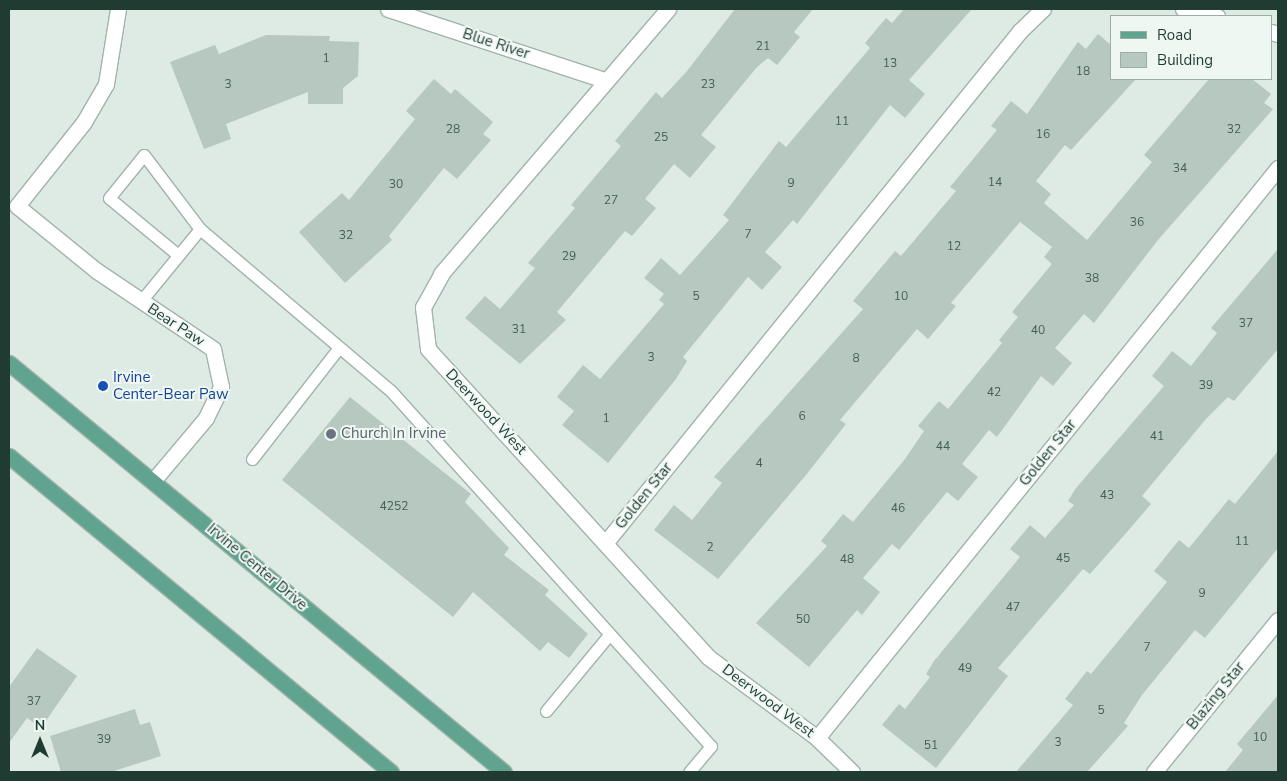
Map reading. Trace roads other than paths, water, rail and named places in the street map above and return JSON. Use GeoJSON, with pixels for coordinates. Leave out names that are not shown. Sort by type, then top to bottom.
{"type":"FeatureCollection","features":[{"type":"Feature","properties":{"kind":"main road","name":"Irvine Center Drive"},"geometry":{"type":"LineString","coordinates":[[9,363],[504,772]]}},
{"type":"Feature","properties":{"kind":"main road"},"geometry":{"type":"LineString","coordinates":[[9,456],[391,772]]}},
{"type":"Feature","properties":{"kind":"street","name":"Bear Paw"},"geometry":{"type":"LineString","coordinates":[[118,9],[106,84],[84,122],[13,203],[141,301],[213,349],[221,388],[206,418],[153,481]]}},
{"type":"Feature","properties":{"kind":"street","name":"Blue River"},"geometry":{"type":"LineString","coordinates":[[388,9],[604,80]]}},
{"type":"Feature","properties":{"kind":"street","name":"Deerwood West"},"geometry":{"type":"LineString","coordinates":[[668,9],[604,80],[442,273],[423,307],[428,349],[606,542],[708,657],[817,738],[852,772]]}},
{"type":"Feature","properties":{"kind":"street","name":"Golden Star"},"geometry":{"type":"LineString","coordinates":[[606,542],[1020,31],[1043,9]]}},
{"type":"Feature","properties":{"kind":"street"},"geometry":{"type":"LineString","coordinates":[[1183,9],[1212,15]]}},
{"type":"Feature","properties":{"kind":"street","name":"Golden Star"},"geometry":{"type":"LineString","coordinates":[[817,738],[1278,168]]}},
{"type":"Feature","properties":{"kind":"street","name":"Blazing Star"},"geometry":{"type":"LineString","coordinates":[[1154,772],[1278,620]]}},
{"type":"Feature","properties":{"kind":"lane"},"geometry":{"type":"LineString","coordinates":[[178,255],[109,198],[144,154],[200,230],[338,349],[391,391],[608,636],[711,746],[689,772]]}},
{"type":"Feature","properties":{"kind":"lane"},"geometry":{"type":"LineString","coordinates":[[141,301],[200,230]]}},
{"type":"Feature","properties":{"kind":"lane"},"geometry":{"type":"LineString","coordinates":[[252,459],[338,349]]}},
{"type":"Feature","properties":{"kind":"lane"},"geometry":{"type":"LineString","coordinates":[[546,711],[608,636]]}},
{"type":"Feature","properties":{"kind":"place","name":"Irvine Center-Bear Paw"},"geometry":{"type":"Point","coordinates":[103,386]}},
{"type":"Feature","properties":{"kind":"place","name":"Church In Irvine"},"geometry":{"type":"Point","coordinates":[331,434]}}]}
